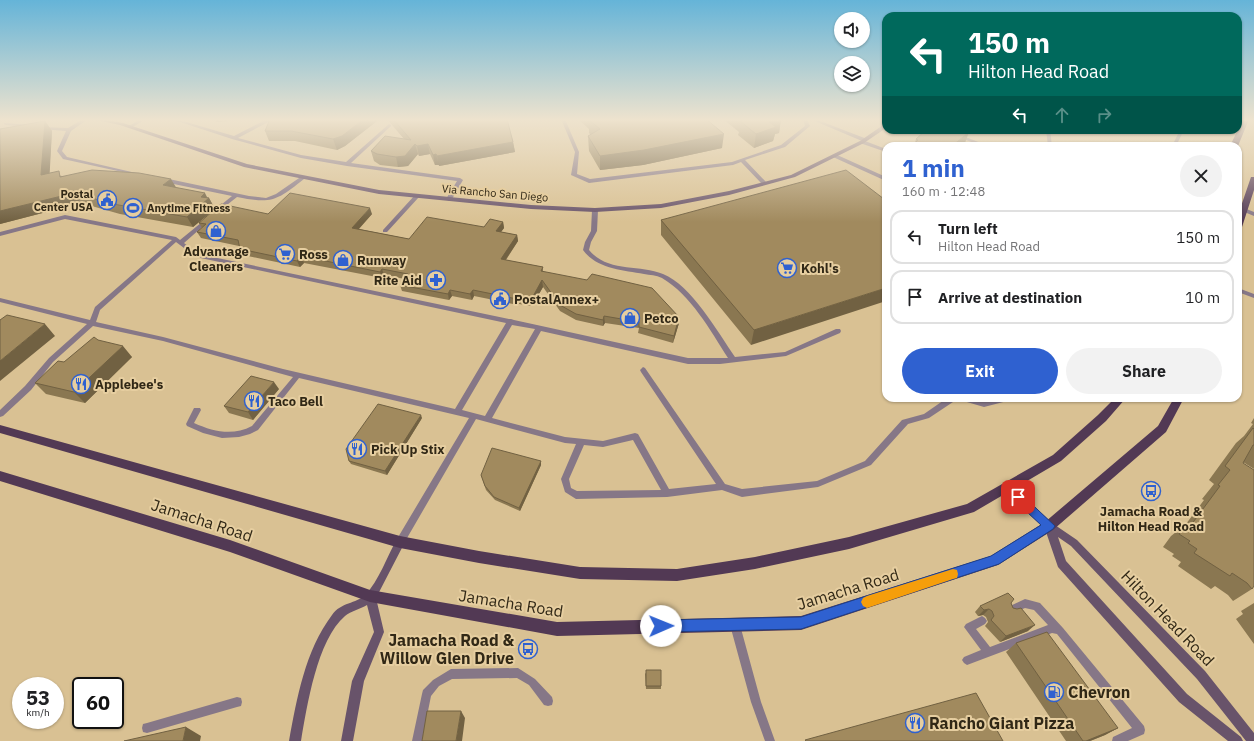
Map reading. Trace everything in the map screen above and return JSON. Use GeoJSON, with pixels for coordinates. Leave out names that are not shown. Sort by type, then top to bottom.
{"type":"FeatureCollection","features":[{"type":"Feature","properties":{"kind":"main road"},"geometry":{"type":"LineString","coordinates":[[1242,216],[1254,180]]}},
{"type":"Feature","properties":{"kind":"main road"},"geometry":{"type":"LineString","coordinates":[[0,429],[400,542],[479,557],[580,573],[677,575],[755,563],[848,543],[970,508],[1057,458],[1102,418],[1117,402]]}},
{"type":"Feature","properties":{"kind":"main road","name":"Jamacha Road"},"geometry":{"type":"LineString","coordinates":[[0,476],[230,546],[370,596],[558,629],[801,623],[994,560],[1049,526],[1162,429],[1177,402]]}},
{"type":"Feature","properties":{"kind":"street","name":"Via Rancho San Diego"},"geometry":{"type":"LineString","coordinates":[[209,154],[246,166],[379,192],[531,207],[595,210],[661,206],[729,193],[793,176],[840,154]]}},
{"type":"Feature","properties":{"kind":"street","name":"Hilton Head Road"},"geometry":{"type":"LineString","coordinates":[[1007,487],[1049,526],[1074,543],[1202,675],[1253,741]]}},
{"type":"Feature","properties":{"kind":"street","name":"Hilton Head Road"},"geometry":{"type":"LineString","coordinates":[[1049,526],[1062,564],[1183,698],[1237,741]]}},
{"type":"Feature","properties":{"kind":"street"},"geometry":{"type":"LineString","coordinates":[[295,741],[311,669],[323,640],[338,615],[350,606],[360,604],[370,596],[400,542]]}},
{"type":"Feature","properties":{"kind":"street"},"geometry":{"type":"LineString","coordinates":[[347,741],[358,681],[379,632],[370,596]]}},
{"type":"Feature","properties":{"kind":"lane"},"geometry":{"type":"LineString","coordinates":[[61,154],[65,158],[144,176]]}},
{"type":"Feature","properties":{"kind":"lane"},"geometry":{"type":"LineString","coordinates":[[292,154],[347,164],[460,180],[449,199]]}},
{"type":"Feature","properties":{"kind":"lane"},"geometry":{"type":"LineString","coordinates":[[347,164],[358,154]]}},
{"type":"Feature","properties":{"kind":"lane"},"geometry":{"type":"LineString","coordinates":[[577,154],[574,175],[589,181],[733,163],[761,154]]}},
{"type":"Feature","properties":{"kind":"lane"},"geometry":{"type":"LineString","coordinates":[[835,156],[882,177]]}},
{"type":"Feature","properties":{"kind":"lane"},"geometry":{"type":"LineString","coordinates":[[742,160],[764,183]]}},
{"type":"Feature","properties":{"kind":"lane"},"geometry":{"type":"LineString","coordinates":[[159,179],[260,200],[278,196],[302,178]]}},
{"type":"Feature","properties":{"kind":"lane"},"geometry":{"type":"LineString","coordinates":[[0,414],[28,388],[51,360],[92,323],[97,309],[178,241],[236,195]]}},
{"type":"Feature","properties":{"kind":"lane"},"geometry":{"type":"LineString","coordinates":[[385,231],[416,196]]}},
{"type":"Feature","properties":{"kind":"lane"},"geometry":{"type":"LineString","coordinates":[[595,210],[594,231],[588,242],[586,250],[589,255],[606,264],[661,275],[675,283],[687,296],[733,360]]}},
{"type":"Feature","properties":{"kind":"lane"},"geometry":{"type":"LineString","coordinates":[[1244,210],[1254,214]]}},
{"type":"Feature","properties":{"kind":"lane"},"geometry":{"type":"LineString","coordinates":[[0,234],[65,217],[178,241],[196,255],[688,361],[733,360],[786,354],[838,331]]}},
{"type":"Feature","properties":{"kind":"lane"},"geometry":{"type":"LineString","coordinates":[[1242,292],[1254,296]]}},
{"type":"Feature","properties":{"kind":"lane"},"geometry":{"type":"LineString","coordinates":[[0,300],[163,339],[298,375],[474,416],[565,440],[603,444],[635,436],[667,493]]}},
{"type":"Feature","properties":{"kind":"lane"},"geometry":{"type":"LineString","coordinates":[[456,412],[511,322]]}},
{"type":"Feature","properties":{"kind":"lane"},"geometry":{"type":"LineString","coordinates":[[487,420],[539,328]]}},
{"type":"Feature","properties":{"kind":"lane"},"geometry":{"type":"LineString","coordinates":[[643,370],[722,487]]}},
{"type":"Feature","properties":{"kind":"lane"},"geometry":{"type":"LineString","coordinates":[[198,410],[190,424],[204,431],[233,436],[246,433],[255,428],[298,375]]}},
{"type":"Feature","properties":{"kind":"lane"},"geometry":{"type":"LineString","coordinates":[[581,442],[564,479],[568,490],[576,495],[667,493],[722,487],[742,492],[818,484],[868,463],[905,422],[926,416],[947,402]]}},
{"type":"Feature","properties":{"kind":"lane"},"geometry":{"type":"LineString","coordinates":[[977,402],[984,404],[992,402]]}},
{"type":"Feature","properties":{"kind":"lane"},"geometry":{"type":"LineString","coordinates":[[400,542],[474,416]]}},
{"type":"Feature","properties":{"kind":"lane"},"geometry":{"type":"LineString","coordinates":[[1011,610],[1025,603],[1037,606],[1060,631],[1140,730],[1117,741]]}},
{"type":"Feature","properties":{"kind":"lane"},"geometry":{"type":"LineString","coordinates":[[982,621],[969,627],[988,652]]}},
{"type":"Feature","properties":{"kind":"lane"},"geometry":{"type":"LineString","coordinates":[[735,625],[756,702],[770,741]]}},
{"type":"Feature","properties":{"kind":"lane"},"geometry":{"type":"LineString","coordinates":[[967,660],[1052,628],[1060,631]]}},
{"type":"Feature","properties":{"kind":"lane"},"geometry":{"type":"LineString","coordinates":[[417,741],[427,694],[436,683],[451,674],[518,673],[532,682],[548,701]]}},
{"type":"Feature","properties":{"kind":"lane"},"geometry":{"type":"LineString","coordinates":[[147,728],[237,702]]}},
{"type":"Feature","properties":{"kind":"building"},"geometry":{"type":"Polygon","coordinates":[[[0,154],[43,154],[41,175],[59,171],[60,177],[92,170],[139,173],[171,179],[163,185],[205,193],[201,197],[209,198],[187,217],[113,204],[74,193],[0,211],[0,154]]]}},
{"type":"Feature","properties":{"kind":"building"},"geometry":{"type":"Polygon","coordinates":[[[377,154],[407,154],[405,156],[396,157],[377,154]]]}},
{"type":"Feature","properties":{"kind":"building"},"geometry":{"type":"Polygon","coordinates":[[[432,154],[450,154],[437,156],[436,154],[433,155],[432,154]]]}},
{"type":"Feature","properties":{"kind":"building"},"geometry":{"type":"Polygon","coordinates":[[[599,154],[618,154],[600,156],[599,154]]]}},
{"type":"Feature","properties":{"kind":"building","name":"Kohl's"},"geometry":{"type":"Polygon","coordinates":[[[846,170],[882,197],[882,289],[754,330],[661,220],[846,170]]]}},
{"type":"Feature","properties":{"kind":"building"},"geometry":{"type":"Polygon","coordinates":[[[290,193],[370,208],[352,228],[409,239],[427,217],[484,227],[490,219],[503,222],[496,231],[517,235],[501,259],[543,267],[541,271],[587,280],[592,274],[652,288],[679,317],[674,336],[639,327],[639,322],[604,316],[603,320],[576,314],[560,305],[542,280],[531,300],[517,299],[473,290],[470,294],[450,290],[448,294],[400,285],[408,274],[382,269],[380,272],[301,256],[297,261],[240,249],[238,240],[197,232],[206,224],[199,223],[221,204],[268,214],[290,193]]]}},
{"type":"Feature","properties":{"kind":"building"},"geometry":{"type":"Polygon","coordinates":[[[7,315],[45,324],[0,361],[0,320],[7,315]]]}},
{"type":"Feature","properties":{"kind":"building"},"geometry":{"type":"Polygon","coordinates":[[[94,337],[98,340],[123,346],[74,392],[35,383],[58,361],[64,362],[94,337]]]}},
{"type":"Feature","properties":{"kind":"building"},"geometry":{"type":"Polygon","coordinates":[[[251,376],[274,382],[248,412],[224,406],[251,376]]]}},
{"type":"Feature","properties":{"kind":"building"},"geometry":{"type":"Polygon","coordinates":[[[378,404],[421,415],[385,471],[349,461],[346,449],[378,404]]]}},
{"type":"Feature","properties":{"kind":"building"},"geometry":{"type":"Polygon","coordinates":[[[1253,428],[1254,445],[1243,463],[1254,470],[1254,586],[1252,589],[1247,583],[1232,573],[1230,576],[1194,553],[1197,549],[1188,543],[1190,541],[1179,534],[1187,523],[1191,525],[1220,486],[1218,485],[1230,470],[1225,466],[1253,428]]]}},
{"type":"Feature","properties":{"kind":"building"},"geometry":{"type":"Polygon","coordinates":[[[492,448],[541,461],[519,508],[494,497],[485,486],[481,475],[492,448]]]}},
{"type":"Feature","properties":{"kind":"building"},"geometry":{"type":"Polygon","coordinates":[[[1008,593],[1014,599],[1011,603],[1013,608],[1021,608],[1035,625],[1006,636],[991,620],[994,616],[992,611],[989,609],[984,610],[980,606],[1008,593]]]}},
{"type":"Feature","properties":{"kind":"building"},"geometry":{"type":"Polygon","coordinates":[[[1047,632],[1118,728],[1083,741],[1016,643],[1047,632]]]}},
{"type":"Feature","properties":{"kind":"building"},"geometry":{"type":"Polygon","coordinates":[[[646,670],[661,670],[661,686],[646,686],[646,670]]]}},
{"type":"Feature","properties":{"kind":"building"},"geometry":{"type":"Polygon","coordinates":[[[976,693],[1003,741],[805,740],[976,693]]]}},
{"type":"Feature","properties":{"kind":"building"},"geometry":{"type":"Polygon","coordinates":[[[427,711],[461,711],[456,741],[422,741],[427,711]]]}},
{"type":"Feature","properties":{"kind":"building"},"geometry":{"type":"Polygon","coordinates":[[[186,727],[183,741],[124,741],[186,727]]]}},
{"type":"Feature","properties":{"kind":"slow traffic"},"geometry":{"type":"LineString","coordinates":[[867,602],[953,574]]}},
{"type":"Feature","properties":{"kind":"place","name":"Postal Center USA"},"geometry":{"type":"Point","coordinates":[107,200]}},
{"type":"Feature","properties":{"kind":"place","name":"Anytime Fitness"},"geometry":{"type":"Point","coordinates":[133,208]}},
{"type":"Feature","properties":{"kind":"place","name":"Advantage Cleaners"},"geometry":{"type":"Point","coordinates":[216,231]}},
{"type":"Feature","properties":{"kind":"place","name":"Ross"},"geometry":{"type":"Point","coordinates":[285,254]}},
{"type":"Feature","properties":{"kind":"place","name":"Runway"},"geometry":{"type":"Point","coordinates":[343,260]}},
{"type":"Feature","properties":{"kind":"place","name":"Kohl's"},"geometry":{"type":"Point","coordinates":[787,268]}},
{"type":"Feature","properties":{"kind":"place","name":"Rite Aid"},"geometry":{"type":"Point","coordinates":[436,280]}},
{"type":"Feature","properties":{"kind":"place","name":"PostalAnnex+"},"geometry":{"type":"Point","coordinates":[500,299]}},
{"type":"Feature","properties":{"kind":"place","name":"Petco"},"geometry":{"type":"Point","coordinates":[630,318]}},
{"type":"Feature","properties":{"kind":"place","name":"Applebee's"},"geometry":{"type":"Point","coordinates":[81,384]}},
{"type":"Feature","properties":{"kind":"place","name":"Taco Bell"},"geometry":{"type":"Point","coordinates":[254,401]}},
{"type":"Feature","properties":{"kind":"place","name":"Pick Up Stix"},"geometry":{"type":"Point","coordinates":[357,449]}},
{"type":"Feature","properties":{"kind":"place","name":"Jamacha Road & Hilton Head Road"},"geometry":{"type":"Point","coordinates":[1151,491]}},
{"type":"Feature","properties":{"kind":"place","name":"Jamacha Road & Willow Glen Drive"},"geometry":{"type":"Point","coordinates":[528,649]}},
{"type":"Feature","properties":{"kind":"place","name":"Chevron"},"geometry":{"type":"Point","coordinates":[1054,692]}},
{"type":"Feature","properties":{"kind":"place","name":"Rancho Giant Pizza"},"geometry":{"type":"Point","coordinates":[915,723]}},
{"type":"Feature","properties":{"kind":"route"},"geometry":{"type":"LineString","coordinates":[[661,626],[801,623],[994,560],[1049,526],[1018,497]]}}]}
